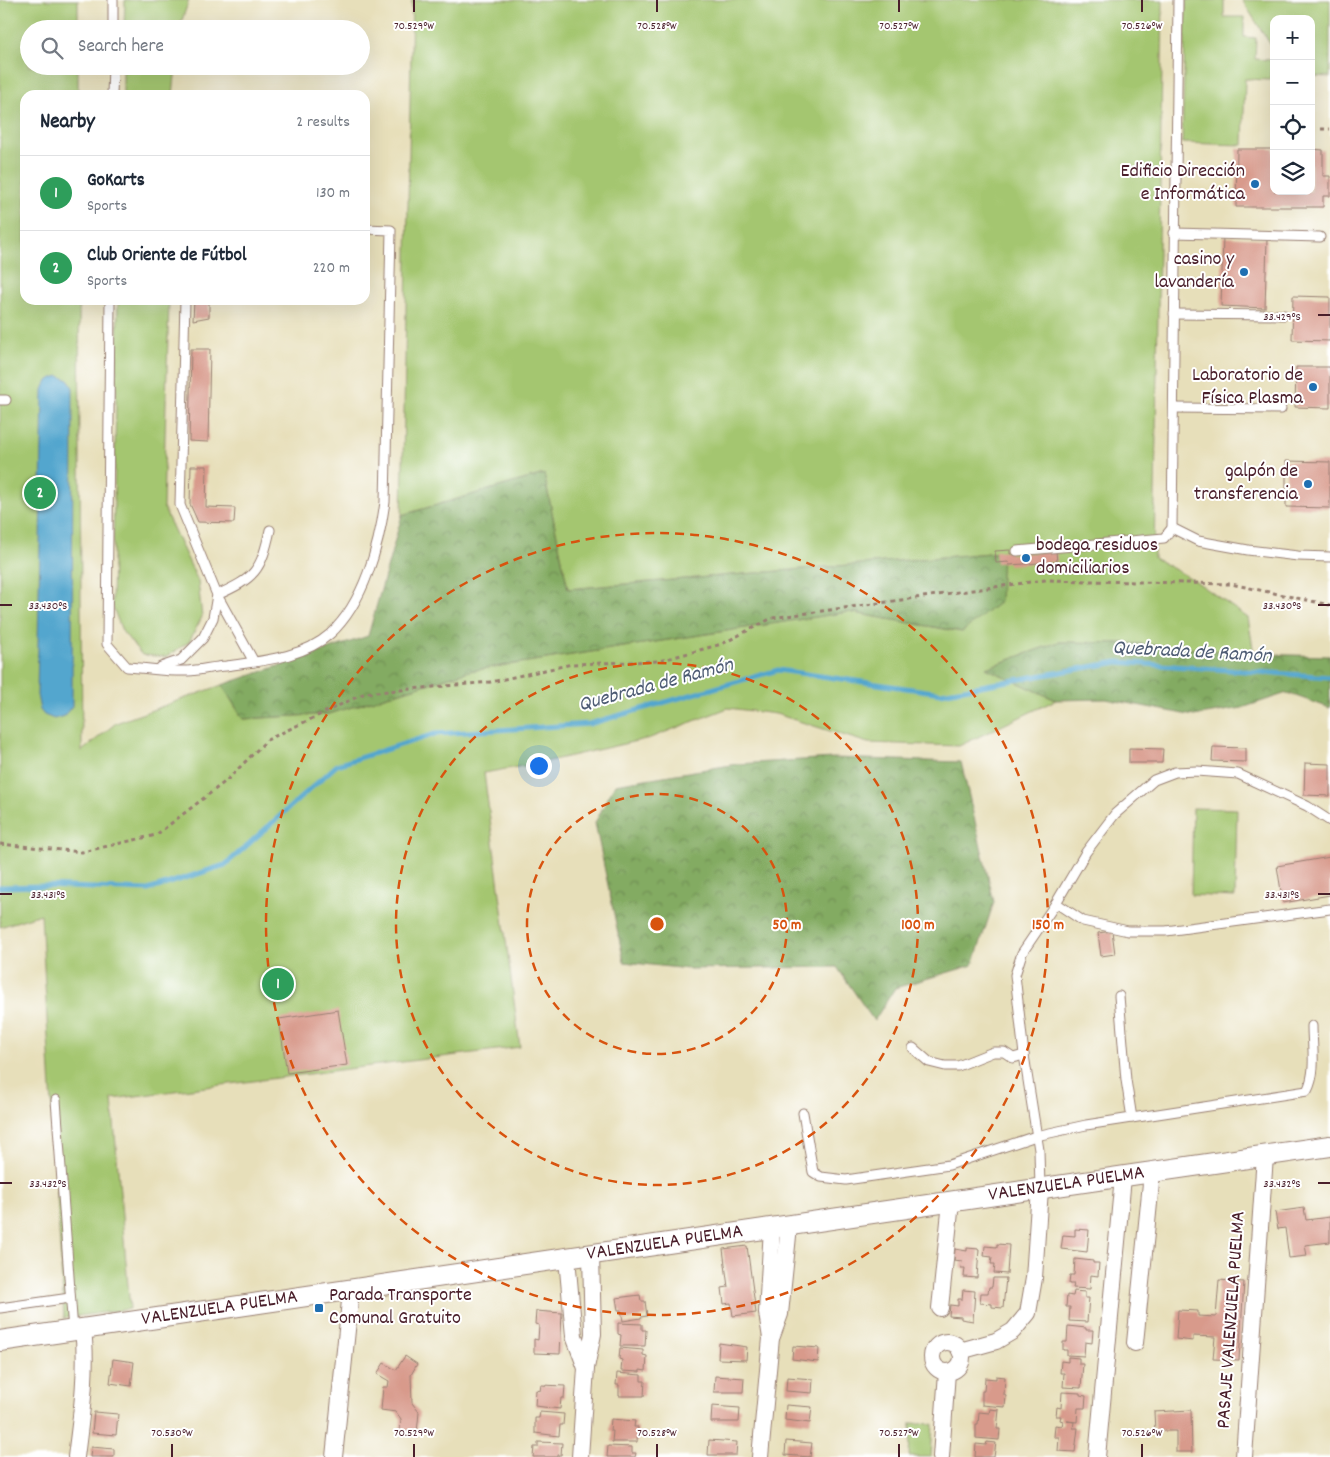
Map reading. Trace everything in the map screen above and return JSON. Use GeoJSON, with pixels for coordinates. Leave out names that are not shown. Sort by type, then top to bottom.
{"type":"FeatureCollection","features":[{"type":"Feature","properties":{"kind":"street","name":"VALENZUELA PUELMA"},"geometry":{"type":"LineString","coordinates":[[0,1341],[1330,1146]]}},
{"type":"Feature","properties":{"kind":"street","name":"PASAJE VALENZUELA PUELMA"},"geometry":{"type":"LineString","coordinates":[[1244,1457],[1265,1156]]}},
{"type":"Feature","properties":{"kind":"street"},"geometry":{"type":"LineString","coordinates":[[1136,1343],[1152,1172]]}},
{"type":"Feature","properties":{"kind":"street"},"geometry":{"type":"LineString","coordinates":[[1097,1457],[1123,1177]]}},
{"type":"Feature","properties":{"kind":"street"},"geometry":{"type":"LineString","coordinates":[[960,1351],[996,1341],[1014,1331],[1028,1313],[1034,1278],[1040,1189]]}},
{"type":"Feature","properties":{"kind":"street"},"geometry":{"type":"LineString","coordinates":[[940,1308],[951,1202]]}},
{"type":"Feature","properties":{"kind":"street"},"geometry":{"type":"LineString","coordinates":[[760,1457],[771,1338],[767,1313],[781,1227]]}},
{"type":"Feature","properties":{"kind":"street"},"geometry":{"type":"LineString","coordinates":[[580,1457],[586,1368],[594,1334],[590,1255]]}},
{"type":"Feature","properties":{"kind":"street"},"geometry":{"type":"LineString","coordinates":[[567,1258],[574,1336],[586,1368]]}},
{"type":"Feature","properties":{"kind":"street"},"geometry":{"type":"LineString","coordinates":[[334,1457],[351,1290]]}},
{"type":"Feature","properties":{"kind":"street"},"geometry":{"type":"LineString","coordinates":[[76,1457],[84,1355],[78,1330]]}},
{"type":"Feature","properties":{"kind":"street"},"geometry":{"type":"LineString","coordinates":[[948,1342],[960,1351],[962,1356],[960,1365],[956,1369],[941,1372],[934,1366],[933,1351],[941,1344],[948,1342]]}},
{"type":"Feature","properties":{"kind":"street"},"geometry":{"type":"LineString","coordinates":[[941,1457],[947,1372]]}},
{"type":"Feature","properties":{"kind":"lane"},"geometry":{"type":"LineString","coordinates":[[113,0],[113,20]]}},
{"type":"Feature","properties":{"kind":"lane"},"geometry":{"type":"LineString","coordinates":[[1017,551],[1164,538],[1172,528],[1178,0]]}},
{"type":"Feature","properties":{"kind":"lane"},"geometry":{"type":"LineString","coordinates":[[112,75],[112,90]]}},
{"type":"Feature","properties":{"kind":"lane"},"geometry":{"type":"LineString","coordinates":[[110,305],[107,644],[127,667],[156,669],[186,671],[283,656],[312,647],[329,635],[342,621],[357,598],[373,559],[381,530],[385,502],[391,230],[370,229]]}},
{"type":"Feature","properties":{"kind":"lane"},"geometry":{"type":"LineString","coordinates":[[1174,233],[1320,237]]}},
{"type":"Feature","properties":{"kind":"lane"},"geometry":{"type":"LineString","coordinates":[[185,305],[180,505],[217,595],[254,662]]}},
{"type":"Feature","properties":{"kind":"lane"},"geometry":{"type":"LineString","coordinates":[[1174,314],[1284,315]]}},
{"type":"Feature","properties":{"kind":"lane"},"geometry":{"type":"LineString","coordinates":[[1174,408],[1281,409]]}},
{"type":"Feature","properties":{"kind":"lane"},"geometry":{"type":"LineString","coordinates":[[1172,528],[1198,541],[1248,550],[1330,557]]}},
{"type":"Feature","properties":{"kind":"lane"},"geometry":{"type":"LineString","coordinates":[[217,595],[242,584],[254,573],[261,562],[270,530]]}},
{"type":"Feature","properties":{"kind":"lane"},"geometry":{"type":"LineString","coordinates":[[156,669],[181,660],[204,638],[213,618],[217,595]]}},
{"type":"Feature","properties":{"kind":"lane"},"geometry":{"type":"LineString","coordinates":[[1040,1189],[1039,1150],[1024,1055],[1015,975],[1022,953],[1056,903],[1086,852],[1115,814],[1154,780],[1175,772],[1197,771],[1238,774],[1266,785],[1307,806],[1330,821]]}},
{"type":"Feature","properties":{"kind":"lane"},"geometry":{"type":"LineString","coordinates":[[1056,903],[1083,922],[1128,931],[1166,931],[1330,909]]}},
{"type":"Feature","properties":{"kind":"lane"},"geometry":{"type":"LineString","coordinates":[[1119,996],[1126,1080],[1132,1118]]}},
{"type":"Feature","properties":{"kind":"lane"},"geometry":{"type":"LineString","coordinates":[[803,1113],[813,1172],[821,1177],[846,1180],[950,1165],[1036,1136],[1132,1118],[1307,1091],[1312,1082],[1314,1068],[1312,1026]]}},
{"type":"Feature","properties":{"kind":"lane"},"geometry":{"type":"LineString","coordinates":[[913,1048],[929,1062],[945,1066],[958,1066],[993,1052],[1004,1052],[1014,1058],[1024,1055]]}},
{"type":"Feature","properties":{"kind":"lane"},"geometry":{"type":"LineString","coordinates":[[56,1100],[70,1298],[78,1330]]}},
{"type":"Feature","properties":{"kind":"lane"},"geometry":{"type":"LineString","coordinates":[[0,1308],[70,1298]]}},
{"type":"Feature","properties":{"kind":"path"},"geometry":{"type":"LineString","coordinates":[[1321,129],[1330,129]]}},
{"type":"Feature","properties":{"kind":"path"},"geometry":{"type":"LineString","coordinates":[[0,844],[82,852],[156,835],[226,781],[267,740],[364,693],[491,682],[572,664],[659,661],[722,644],[772,618],[1045,580],[1231,584],[1330,605]]}},
{"type":"Feature","properties":{"kind":"green space"},"geometry":{"type":"Polygon","coordinates":[[[0,0],[78,0],[78,20],[20,20],[20,75],[78,75],[78,90],[20,90],[20,305],[79,305],[82,751],[116,723],[222,685],[243,719],[329,714],[469,671],[848,612],[962,632],[1002,552],[568,589],[544,474],[402,515],[412,0],[1163,0],[1154,558],[1194,580],[1248,618],[1254,654],[1128,643],[1059,642],[986,668],[1056,700],[959,746],[868,743],[776,714],[728,708],[650,738],[540,763],[484,773],[520,1047],[112,1099],[130,1309],[64,1318],[41,914],[0,927],[0,0]]]}},
{"type":"Feature","properties":{"kind":"green space"},"geometry":{"type":"Polygon","coordinates":[[[125,0],[189,0],[182,20],[124,20],[125,0]]]}},
{"type":"Feature","properties":{"kind":"green space"},"geometry":{"type":"Polygon","coordinates":[[[1186,0],[1224,0],[1224,17],[1244,17],[1244,37],[1256,38],[1255,59],[1270,60],[1270,80],[1245,79],[1243,145],[1182,143],[1186,0]]]}},
{"type":"Feature","properties":{"kind":"green space"},"geometry":{"type":"Polygon","coordinates":[[[1242,0],[1330,0],[1330,77],[1315,76],[1315,15],[1270,15],[1270,44],[1242,0]]]}},
{"type":"Feature","properties":{"kind":"green space"},"geometry":{"type":"Polygon","coordinates":[[[123,75],[175,75],[174,90],[123,90],[123,75]]]}},
{"type":"Feature","properties":{"kind":"green space"},"geometry":{"type":"Polygon","coordinates":[[[118,305],[169,305],[163,507],[198,581],[202,617],[189,642],[166,657],[142,655],[122,631],[112,605],[118,305]]]}},
{"type":"Feature","properties":{"kind":"green space"},"geometry":{"type":"Polygon","coordinates":[[[544,474],[568,589],[1002,552],[1000,602],[962,632],[848,612],[469,671],[329,714],[243,719],[222,685],[368,636],[402,515],[544,474]]]}},
{"type":"Feature","properties":{"kind":"green space"},"geometry":{"type":"Polygon","coordinates":[[[1059,642],[1128,643],[1254,654],[1330,656],[1330,708],[1287,693],[1242,708],[1194,716],[1106,699],[1056,700],[986,668],[1059,642]]]}},
{"type":"Feature","properties":{"kind":"green space"},"geometry":{"type":"Polygon","coordinates":[[[833,758],[961,762],[994,902],[973,965],[895,988],[874,1021],[837,967],[688,969],[624,962],[595,823],[615,784],[737,764],[833,758]]]}},
{"type":"Feature","properties":{"kind":"green space"},"geometry":{"type":"Polygon","coordinates":[[[1193,808],[1237,809],[1235,897],[1191,895],[1193,808]]]}},
{"type":"Feature","properties":{"kind":"green space"},"geometry":{"type":"Polygon","coordinates":[[[911,1423],[933,1424],[931,1457],[909,1457],[911,1423]]]}},
{"type":"Feature","properties":{"kind":"water"},"geometry":{"type":"Polygon","coordinates":[[[59,376],[69,380],[73,388],[72,706],[64,716],[54,719],[44,715],[40,710],[37,695],[43,390],[49,380],[59,376]]]}},
{"type":"Feature","properties":{"kind":"building","name":"Edificio Dirección e Informática"},"geometry":{"type":"Polygon","coordinates":[[[1237,149],[1270,149],[1270,195],[1315,195],[1315,149],[1323,150],[1323,176],[1330,176],[1330,196],[1323,196],[1323,207],[1236,207],[1237,149]]]}},
{"type":"Feature","properties":{"kind":"building","name":"casino y lavandería"},"geometry":{"type":"Polygon","coordinates":[[[1223,237],[1267,239],[1265,308],[1221,306],[1223,237]]]}},
{"type":"Feature","properties":{"kind":"building"},"geometry":{"type":"Polygon","coordinates":[[[1293,296],[1330,297],[1330,341],[1292,340],[1293,296]]]}},
{"type":"Feature","properties":{"kind":"building"},"geometry":{"type":"Polygon","coordinates":[[[194,305],[209,305],[209,317],[193,320],[194,305]]]}},
{"type":"Feature","properties":{"kind":"building"},"geometry":{"type":"Polygon","coordinates":[[[191,349],[210,349],[208,442],[189,441],[191,349]]]}},
{"type":"Feature","properties":{"kind":"building","name":"Laboratorio de Física Plasma"},"geometry":{"type":"Polygon","coordinates":[[[1296,367],[1330,367],[1330,408],[1295,407],[1296,367]]]}},
{"type":"Feature","properties":{"kind":"building","name":"galpón de transferencia"},"geometry":{"type":"Polygon","coordinates":[[[1286,461],[1330,462],[1330,508],[1286,507],[1286,461]]]}},
{"type":"Feature","properties":{"kind":"building"},"geometry":{"type":"Polygon","coordinates":[[[191,466],[207,466],[206,507],[235,508],[234,523],[198,522],[190,504],[191,466]]]}},
{"type":"Feature","properties":{"kind":"building","name":"bodega residuos domiciliarios"},"geometry":{"type":"Polygon","coordinates":[[[1010,550],[1010,554],[1056,551],[1057,562],[1009,565],[1008,562],[996,563],[995,551],[1010,550]]]}},
{"type":"Feature","properties":{"kind":"building"},"geometry":{"type":"Polygon","coordinates":[[[1213,747],[1246,748],[1246,762],[1212,761],[1213,747]]]}},
{"type":"Feature","properties":{"kind":"building"},"geometry":{"type":"Polygon","coordinates":[[[1129,748],[1163,749],[1162,763],[1129,763],[1129,748]]]}},
{"type":"Feature","properties":{"kind":"building"},"geometry":{"type":"Polygon","coordinates":[[[1305,763],[1330,764],[1330,796],[1304,795],[1305,763]]]}},
{"type":"Feature","properties":{"kind":"building"},"geometry":{"type":"Polygon","coordinates":[[[1330,857],[1330,895],[1283,903],[1277,866],[1330,857]]]}},
{"type":"Feature","properties":{"kind":"building"},"geometry":{"type":"Polygon","coordinates":[[[1112,931],[1115,954],[1101,956],[1098,933],[1112,931]]]}},
{"type":"Feature","properties":{"kind":"building"},"geometry":{"type":"Polygon","coordinates":[[[338,1010],[347,1065],[287,1073],[279,1019],[338,1010]]]}},
{"type":"Feature","properties":{"kind":"building"},"geometry":{"type":"Polygon","coordinates":[[[1304,1208],[1306,1220],[1330,1217],[1330,1242],[1305,1245],[1307,1256],[1289,1258],[1285,1228],[1278,1229],[1275,1212],[1304,1208]]]}},
{"type":"Feature","properties":{"kind":"building"},"geometry":{"type":"Polygon","coordinates":[[[1075,1229],[1089,1230],[1087,1252],[1061,1249],[1063,1235],[1075,1236],[1075,1229]]]}},
{"type":"Feature","properties":{"kind":"building"},"geometry":{"type":"Polygon","coordinates":[[[997,1244],[1009,1245],[1007,1274],[994,1273],[995,1264],[991,1264],[992,1257],[984,1256],[985,1246],[997,1247],[997,1244]]]}},
{"type":"Feature","properties":{"kind":"building"},"geometry":{"type":"Polygon","coordinates":[[[747,1246],[756,1313],[733,1316],[731,1303],[724,1304],[722,1288],[728,1287],[723,1249],[747,1246]]]}},
{"type":"Feature","properties":{"kind":"building"},"geometry":{"type":"Polygon","coordinates":[[[967,1248],[979,1249],[977,1278],[964,1277],[965,1268],[961,1268],[962,1261],[954,1260],[955,1249],[967,1251],[967,1248]]]}},
{"type":"Feature","properties":{"kind":"building"},"geometry":{"type":"Polygon","coordinates":[[[1075,1259],[1099,1263],[1098,1276],[1091,1275],[1090,1289],[1073,1288],[1074,1284],[1069,1284],[1070,1275],[1074,1275],[1075,1259]]]}},
{"type":"Feature","properties":{"kind":"building"},"geometry":{"type":"Polygon","coordinates":[[[993,1278],[1006,1278],[1003,1308],[992,1307],[992,1304],[980,1303],[981,1293],[988,1293],[989,1287],[992,1287],[993,1278]]]}},
{"type":"Feature","properties":{"kind":"building"},"geometry":{"type":"Polygon","coordinates":[[[1219,1280],[1244,1282],[1239,1360],[1213,1359],[1215,1337],[1193,1336],[1193,1341],[1176,1339],[1178,1310],[1198,1311],[1198,1316],[1216,1317],[1219,1280]]]}},
{"type":"Feature","properties":{"kind":"building"},"geometry":{"type":"Polygon","coordinates":[[[963,1290],[975,1291],[973,1321],[949,1316],[950,1305],[958,1306],[958,1299],[962,1299],[963,1290]]]}},
{"type":"Feature","properties":{"kind":"building"},"geometry":{"type":"Polygon","coordinates":[[[1074,1291],[1085,1292],[1085,1298],[1089,1298],[1087,1322],[1069,1321],[1070,1307],[1066,1307],[1067,1295],[1073,1296],[1074,1291]]]}},
{"type":"Feature","properties":{"kind":"building"},"geometry":{"type":"Polygon","coordinates":[[[640,1295],[641,1301],[645,1301],[647,1316],[623,1321],[621,1310],[618,1310],[616,1298],[640,1295]]]}},
{"type":"Feature","properties":{"kind":"building"},"geometry":{"type":"Polygon","coordinates":[[[536,1311],[562,1313],[560,1354],[534,1353],[534,1339],[538,1340],[539,1325],[535,1324],[536,1311]]]}},
{"type":"Feature","properties":{"kind":"building"},"geometry":{"type":"Polygon","coordinates":[[[618,1323],[642,1324],[642,1330],[646,1330],[645,1346],[620,1346],[621,1335],[618,1334],[618,1323]]]}},
{"type":"Feature","properties":{"kind":"building"},"geometry":{"type":"Polygon","coordinates":[[[1068,1326],[1093,1330],[1092,1343],[1085,1342],[1084,1356],[1067,1355],[1067,1350],[1063,1350],[1063,1342],[1067,1342],[1068,1326]]]}},
{"type":"Feature","properties":{"kind":"building"},"geometry":{"type":"Polygon","coordinates":[[[719,1343],[747,1347],[746,1360],[718,1359],[719,1343]]]}},
{"type":"Feature","properties":{"kind":"building"},"geometry":{"type":"Polygon","coordinates":[[[793,1346],[819,1348],[818,1362],[792,1359],[793,1346]]]}},
{"type":"Feature","properties":{"kind":"building"},"geometry":{"type":"Polygon","coordinates":[[[620,1348],[643,1350],[643,1355],[647,1356],[646,1371],[621,1371],[620,1348]]]}},
{"type":"Feature","properties":{"kind":"building"},"geometry":{"type":"Polygon","coordinates":[[[405,1356],[417,1364],[411,1375],[412,1403],[419,1412],[417,1433],[400,1431],[401,1419],[396,1412],[381,1410],[383,1387],[388,1387],[389,1381],[377,1374],[384,1363],[396,1370],[405,1356]]]}},
{"type":"Feature","properties":{"kind":"building"},"geometry":{"type":"Polygon","coordinates":[[[1068,1357],[1079,1358],[1079,1364],[1083,1364],[1081,1388],[1063,1387],[1064,1373],[1060,1373],[1061,1361],[1068,1362],[1068,1357]]]}},
{"type":"Feature","properties":{"kind":"building"},"geometry":{"type":"Polygon","coordinates":[[[113,1359],[134,1362],[131,1386],[110,1383],[113,1359]]]}},
{"type":"Feature","properties":{"kind":"building"},"geometry":{"type":"Polygon","coordinates":[[[617,1373],[641,1375],[641,1381],[645,1381],[644,1396],[619,1396],[619,1385],[616,1385],[617,1373]]]}},
{"type":"Feature","properties":{"kind":"building"},"geometry":{"type":"Polygon","coordinates":[[[715,1376],[744,1378],[743,1392],[714,1392],[715,1376]]]}},
{"type":"Feature","properties":{"kind":"building"},"geometry":{"type":"Polygon","coordinates":[[[996,1376],[1005,1377],[1005,1407],[982,1405],[982,1391],[984,1391],[985,1378],[996,1379],[996,1376]]]}},
{"type":"Feature","properties":{"kind":"building"},"geometry":{"type":"Polygon","coordinates":[[[787,1377],[813,1379],[812,1393],[786,1391],[787,1377]]]}},
{"type":"Feature","properties":{"kind":"building"},"geometry":{"type":"Polygon","coordinates":[[[541,1385],[565,1386],[564,1398],[561,1398],[560,1409],[535,1406],[536,1390],[540,1391],[541,1385]]]}},
{"type":"Feature","properties":{"kind":"building"},"geometry":{"type":"Polygon","coordinates":[[[1062,1392],[1080,1393],[1080,1395],[1086,1396],[1085,1408],[1078,1408],[1077,1422],[1067,1421],[1074,1422],[1073,1428],[1078,1428],[1075,1452],[1058,1451],[1059,1437],[1054,1437],[1055,1425],[1062,1426],[1063,1421],[1060,1420],[1061,1416],[1056,1416],[1057,1407],[1061,1408],[1062,1392]]]}},
{"type":"Feature","properties":{"kind":"building"},"geometry":{"type":"Polygon","coordinates":[[[786,1405],[812,1407],[810,1423],[785,1420],[786,1405]]]}},
{"type":"Feature","properties":{"kind":"building"},"geometry":{"type":"Polygon","coordinates":[[[712,1406],[740,1408],[739,1422],[711,1422],[712,1406]]]}},
{"type":"Feature","properties":{"kind":"building"},"geometry":{"type":"Polygon","coordinates":[[[990,1409],[999,1410],[997,1429],[1000,1429],[999,1440],[976,1438],[976,1424],[978,1424],[979,1412],[989,1413],[990,1409]]]}},
{"type":"Feature","properties":{"kind":"building"},"geometry":{"type":"Polygon","coordinates":[[[1191,1410],[1192,1452],[1176,1452],[1176,1431],[1155,1431],[1154,1412],[1191,1410]]]}},
{"type":"Feature","properties":{"kind":"building"},"geometry":{"type":"Polygon","coordinates":[[[94,1412],[118,1414],[116,1435],[92,1433],[94,1412]]]}},
{"type":"Feature","properties":{"kind":"building"},"geometry":{"type":"Polygon","coordinates":[[[540,1412],[564,1414],[559,1436],[535,1433],[535,1418],[539,1418],[540,1412]]]}},
{"type":"Feature","properties":{"kind":"building"},"geometry":{"type":"Polygon","coordinates":[[[611,1419],[635,1421],[634,1427],[638,1427],[637,1442],[612,1442],[613,1431],[610,1431],[611,1419]]]}},
{"type":"Feature","properties":{"kind":"building"},"geometry":{"type":"Polygon","coordinates":[[[709,1440],[737,1442],[736,1455],[708,1455],[709,1440]]]}},
{"type":"Feature","properties":{"kind":"building"},"geometry":{"type":"Polygon","coordinates":[[[786,1441],[812,1443],[810,1457],[785,1455],[786,1441]]]}},
{"type":"Feature","properties":{"kind":"building"},"geometry":{"type":"Polygon","coordinates":[[[538,1442],[562,1443],[561,1455],[558,1455],[558,1457],[533,1457],[534,1447],[538,1447],[538,1442]]]}},
{"type":"Feature","properties":{"kind":"building"},"geometry":{"type":"Polygon","coordinates":[[[987,1442],[996,1443],[994,1457],[975,1457],[976,1444],[986,1445],[987,1442]]]}},
{"type":"Feature","properties":{"kind":"building"},"geometry":{"type":"Polygon","coordinates":[[[608,1446],[632,1447],[632,1453],[636,1453],[635,1457],[607,1457],[608,1446]]]}},
{"type":"Feature","properties":{"kind":"building"},"geometry":{"type":"Polygon","coordinates":[[[91,1447],[114,1449],[114,1457],[90,1457],[91,1447]]]}},
{"type":"Feature","properties":{"kind":"waterway","name":"Quebrada de Ramón"},"geometry":{"type":"LineString","coordinates":[[0,887],[43,886],[148,890],[225,865],[337,765],[435,734],[589,724],[778,670],[941,693],[1118,662],[1330,677]]}},
{"type":"Feature","properties":{"kind":"place","name":"Edificio Dirección e Informática"},"geometry":{"type":"Point","coordinates":[1255,184]}},
{"type":"Feature","properties":{"kind":"place","name":"casino y lavandería"},"geometry":{"type":"Point","coordinates":[1244,272]}},
{"type":"Feature","properties":{"kind":"place","name":"Laboratorio de Física Plasma"},"geometry":{"type":"Point","coordinates":[1313,387]}},
{"type":"Feature","properties":{"kind":"place","name":"galpón de transferencia"},"geometry":{"type":"Point","coordinates":[1308,484]}},
{"type":"Feature","properties":{"kind":"place","name":"Club Oriente de Fútbol"},"geometry":{"type":"Point","coordinates":[40,493]}},
{"type":"Feature","properties":{"kind":"place","name":"bodega residuos domiciliarios"},"geometry":{"type":"Point","coordinates":[1026,558]}},
{"type":"Feature","properties":{"kind":"place","name":"GoKarts"},"geometry":{"type":"Point","coordinates":[278,984]}},
{"type":"Feature","properties":{"kind":"place","name":"Parada Transporte Comunal Gratuito"},"geometry":{"type":"Point","coordinates":[319,1308]}}]}
